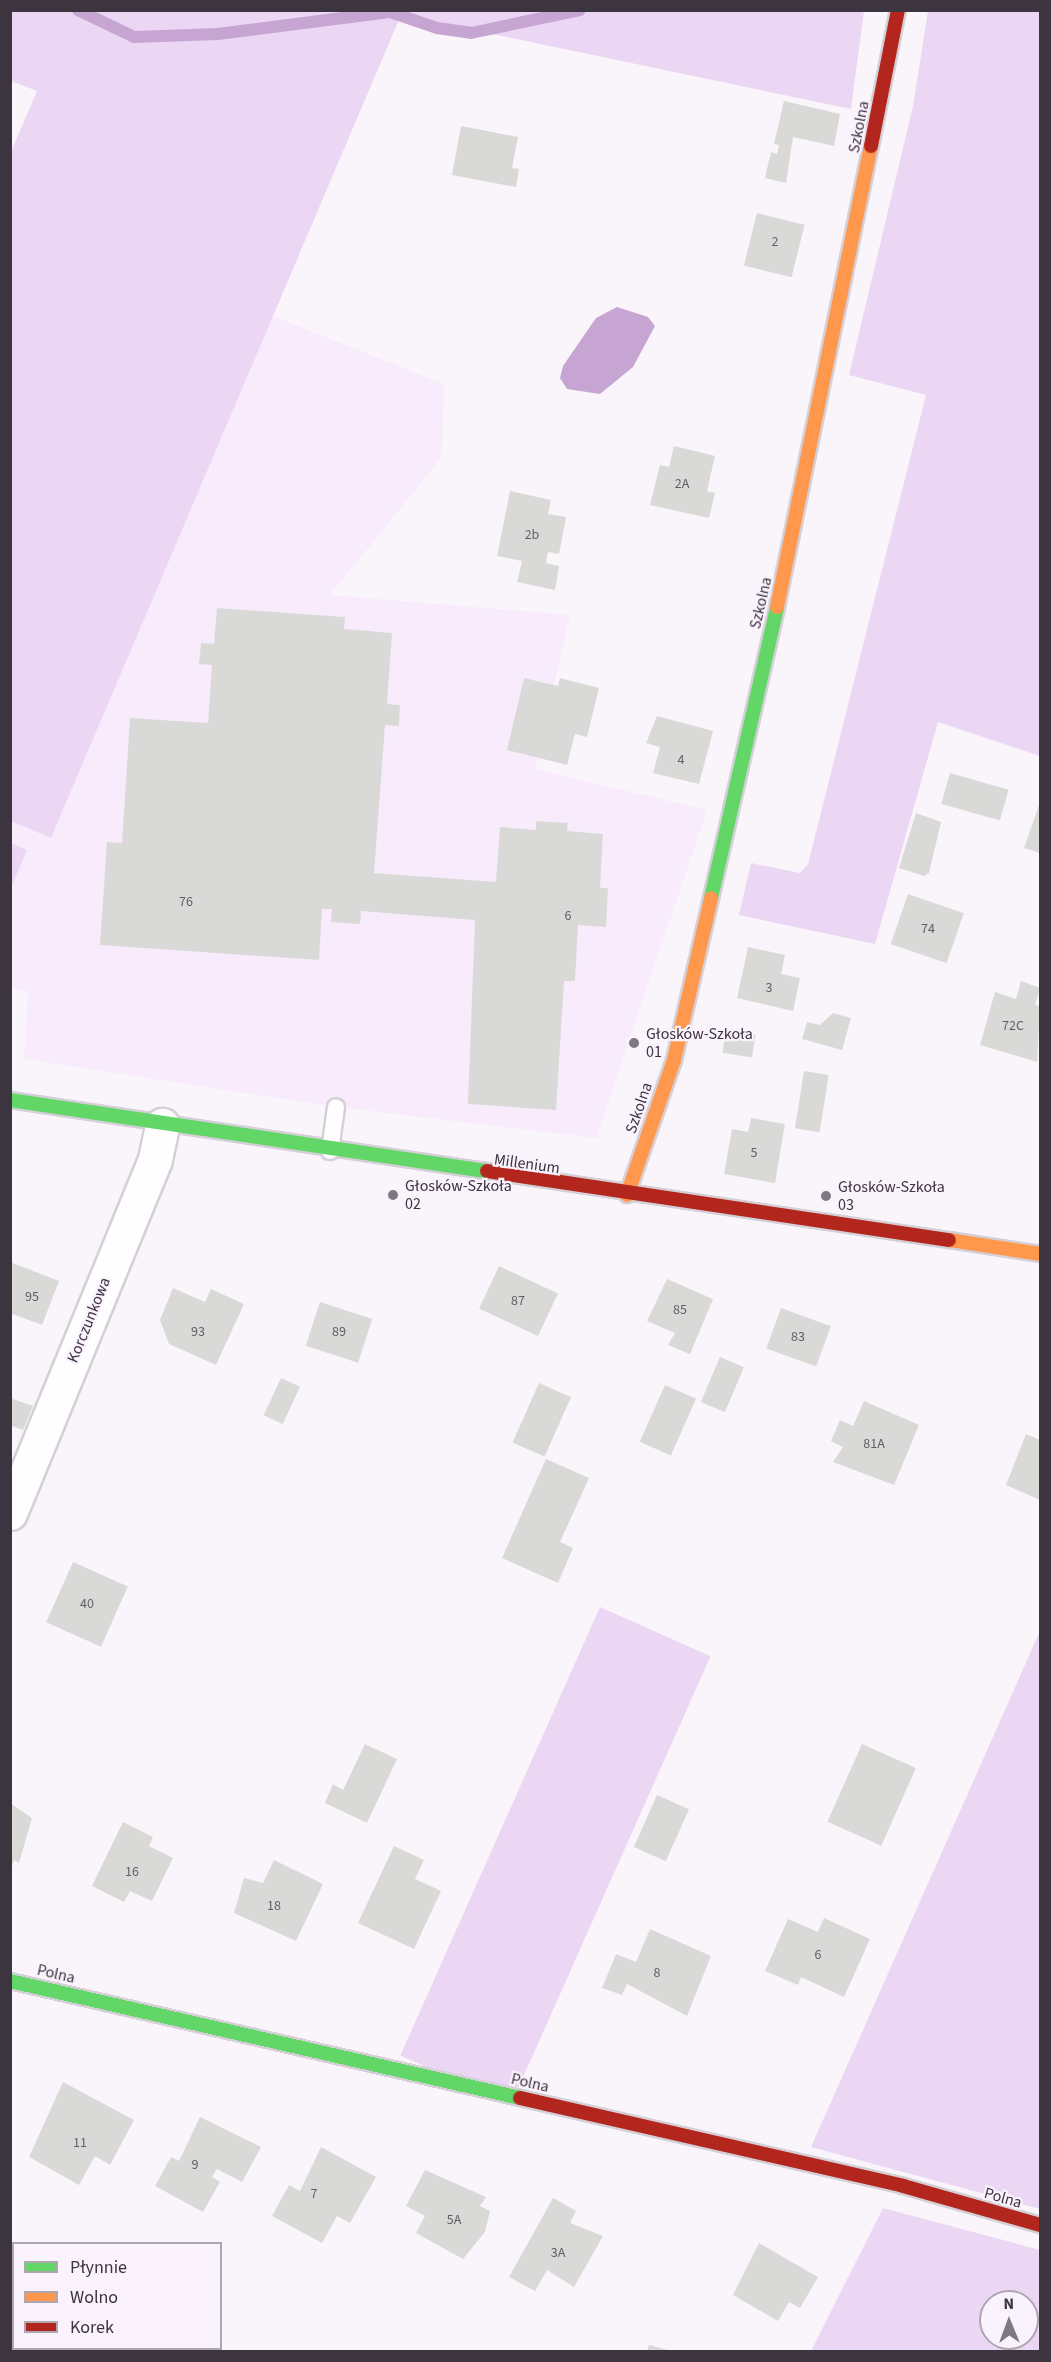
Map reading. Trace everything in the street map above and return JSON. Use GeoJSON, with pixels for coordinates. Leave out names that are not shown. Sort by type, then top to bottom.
{"type":"FeatureCollection","features":[{"type":"Feature","properties":{"kind":"street","name":"Szkolna"},"geometry":{"type":"LineString","coordinates":[[627,1195],[674,1060],[783,579],[898,10]]}},
{"type":"Feature","properties":{"kind":"street","name":"Millenium"},"geometry":{"type":"LineString","coordinates":[[10,1100],[330,1151],[1041,1254]]}},
{"type":"Feature","properties":{"kind":"street","name":"Korczunkowa"},"geometry":{"type":"LineString","coordinates":[[10,1514],[155,1159],[162,1125]]}},
{"type":"Feature","properties":{"kind":"street","name":"Polna"},"geometry":{"type":"LineString","coordinates":[[10,1981],[903,2186],[1041,2225]]}},
{"type":"Feature","properties":{"kind":"lane"},"geometry":{"type":"LineString","coordinates":[[330,1151],[336,1107]]}},
{"type":"Feature","properties":{"kind":"shaded area"},"geometry":{"type":"Polygon","coordinates":[[[11,10],[864,11],[851,109],[401,15],[51,838],[11,821],[10,154],[37,91],[11,81],[11,10]]]}},
{"type":"Feature","properties":{"kind":"shaded area"},"geometry":{"type":"Polygon","coordinates":[[[928,11],[1040,11],[1040,756],[938,722],[875,944],[739,915],[751,863],[800,873],[808,864],[926,395],[849,375],[913,106],[928,11]]]}},
{"type":"Feature","properties":{"kind":"shaded area"},"geometry":{"type":"Polygon","coordinates":[[[617,307],[648,317],[655,326],[633,367],[600,394],[567,389],[560,378],[563,366],[596,318],[617,307]]]}},
{"type":"Feature","properties":{"kind":"shaded area"},"geometry":{"type":"Polygon","coordinates":[[[270,315],[444,384],[442,457],[330,595],[570,615],[535,769],[707,810],[597,1138],[336,1107],[24,1059],[28,991],[11,988],[10,821],[51,838],[270,315]]]}},
{"type":"Feature","properties":{"kind":"shaded area"},"geometry":{"type":"Polygon","coordinates":[[[11,843],[27,850],[11,888],[11,843]]]}},
{"type":"Feature","properties":{"kind":"shaded area"},"geometry":{"type":"Polygon","coordinates":[[[600,1607],[711,1656],[511,2105],[400,2056],[600,1607]]]}},
{"type":"Feature","properties":{"kind":"shaded area"},"geometry":{"type":"Polygon","coordinates":[[[1040,1631],[1040,2209],[811,2147],[1040,1631]]]}},
{"type":"Feature","properties":{"kind":"shaded area"},"geometry":{"type":"Polygon","coordinates":[[[883,2208],[1040,2250],[1040,2351],[811,2351],[883,2208]]]}},
{"type":"Feature","properties":{"kind":"building"},"geometry":{"type":"Polygon","coordinates":[[[784,101],[840,114],[834,146],[793,137],[786,183],[765,178],[771,152],[777,154],[779,145],[774,144],[784,101]]]}},
{"type":"Feature","properties":{"kind":"building"},"geometry":{"type":"Polygon","coordinates":[[[461,126],[518,137],[512,168],[519,169],[516,187],[452,175],[461,126]]]}},
{"type":"Feature","properties":{"kind":"building"},"geometry":{"type":"Polygon","coordinates":[[[757,213],[805,225],[791,277],[744,265],[757,213]]]}},
{"type":"Feature","properties":{"kind":"building"},"geometry":{"type":"Polygon","coordinates":[[[674,446],[715,456],[707,491],[715,493],[709,518],[650,505],[660,465],[669,467],[674,446]]]}},
{"type":"Feature","properties":{"kind":"building"},"geometry":{"type":"Polygon","coordinates":[[[510,491],[551,500],[548,514],[566,517],[559,554],[548,552],[546,563],[559,566],[555,590],[517,582],[522,561],[497,556],[510,491]]]}},
{"type":"Feature","properties":{"kind":"building"},"geometry":{"type":"Polygon","coordinates":[[[217,608],[345,617],[344,629],[392,633],[387,704],[400,705],[399,726],[385,725],[374,873],[496,882],[500,827],[536,830],[536,821],[568,823],[567,831],[603,834],[600,888],[608,888],[606,927],[578,925],[575,981],[564,981],[556,1110],[468,1104],[475,920],[361,911],[360,924],[331,922],[332,909],[322,909],[319,960],[100,945],[107,842],[122,843],[130,718],[208,723],[212,665],[199,664],[201,643],[214,644],[217,608]]]}},
{"type":"Feature","properties":{"kind":"building"},"geometry":{"type":"Polygon","coordinates":[[[524,678],[558,686],[560,678],[599,688],[587,737],[575,734],[567,765],[507,750],[524,678]]]}},
{"type":"Feature","properties":{"kind":"building"},"geometry":{"type":"Polygon","coordinates":[[[657,716],[713,731],[699,784],[653,773],[660,747],[646,743],[657,716]]]}},
{"type":"Feature","properties":{"kind":"building"},"geometry":{"type":"Polygon","coordinates":[[[950,773],[1009,790],[1000,821],[941,804],[950,773]]]}},
{"type":"Feature","properties":{"kind":"building"},"geometry":{"type":"Polygon","coordinates":[[[1040,802],[1040,853],[1024,848],[1040,802]]]}},
{"type":"Feature","properties":{"kind":"building"},"geometry":{"type":"Polygon","coordinates":[[[916,813],[941,822],[929,873],[924,876],[899,868],[916,813]]]}},
{"type":"Feature","properties":{"kind":"building"},"geometry":{"type":"Polygon","coordinates":[[[908,894],[964,913],[947,963],[891,944],[908,894]]]}},
{"type":"Feature","properties":{"kind":"building"},"geometry":{"type":"Polygon","coordinates":[[[748,947],[785,955],[781,974],[800,978],[793,1011],[737,998],[748,947]]]}},
{"type":"Feature","properties":{"kind":"building"},"geometry":{"type":"Polygon","coordinates":[[[1021,981],[1040,988],[1035,1005],[1040,1006],[1037,1062],[980,1045],[995,992],[1016,999],[1021,981]]]}},
{"type":"Feature","properties":{"kind":"building"},"geometry":{"type":"Polygon","coordinates":[[[833,1013],[851,1018],[842,1050],[802,1039],[807,1022],[820,1025],[833,1013]]]}},
{"type":"Feature","properties":{"kind":"building"},"geometry":{"type":"Polygon","coordinates":[[[726,1030],[756,1035],[752,1057],[722,1053],[726,1030]]]}},
{"type":"Feature","properties":{"kind":"building"},"geometry":{"type":"Polygon","coordinates":[[[804,1071],[829,1075],[820,1132],[795,1128],[804,1071]]]}},
{"type":"Feature","properties":{"kind":"building"},"geometry":{"type":"Polygon","coordinates":[[[751,1118],[785,1124],[775,1183],[724,1174],[732,1129],[748,1132],[751,1118]]]}},
{"type":"Feature","properties":{"kind":"building"},"geometry":{"type":"Polygon","coordinates":[[[10,1262],[59,1281],[42,1325],[10,1313],[10,1262]]]}},
{"type":"Feature","properties":{"kind":"building"},"geometry":{"type":"Polygon","coordinates":[[[499,1266],[558,1293],[538,1336],[479,1309],[499,1266]]]}},
{"type":"Feature","properties":{"kind":"building"},"geometry":{"type":"Polygon","coordinates":[[[667,1279],[713,1299],[690,1354],[668,1345],[675,1333],[647,1321],[667,1279]]]}},
{"type":"Feature","properties":{"kind":"building"},"geometry":{"type":"Polygon","coordinates":[[[173,1288],[205,1302],[211,1289],[244,1304],[216,1365],[169,1344],[160,1320],[173,1288]]]}},
{"type":"Feature","properties":{"kind":"building"},"geometry":{"type":"Polygon","coordinates":[[[320,1302],[372,1319],[358,1363],[306,1346],[320,1302]]]}},
{"type":"Feature","properties":{"kind":"building"},"geometry":{"type":"Polygon","coordinates":[[[781,1308],[831,1326],[816,1367],[766,1348],[781,1308]]]}},
{"type":"Feature","properties":{"kind":"building"},"geometry":{"type":"Polygon","coordinates":[[[720,1357],[744,1367],[725,1412],[701,1402],[720,1357]]]}},
{"type":"Feature","properties":{"kind":"building"},"geometry":{"type":"Polygon","coordinates":[[[281,1378],[300,1387],[283,1424],[264,1415],[281,1378]]]}},
{"type":"Feature","properties":{"kind":"building"},"geometry":{"type":"Polygon","coordinates":[[[539,1383],[571,1397],[545,1457],[513,1442],[539,1383]]]}},
{"type":"Feature","properties":{"kind":"building"},"geometry":{"type":"Polygon","coordinates":[[[665,1385],[696,1399],[671,1455],[640,1442],[665,1385]]]}},
{"type":"Feature","properties":{"kind":"building"},"geometry":{"type":"Polygon","coordinates":[[[10,1398],[33,1406],[23,1430],[10,1425],[10,1398]]]}},
{"type":"Feature","properties":{"kind":"building"},"geometry":{"type":"Polygon","coordinates":[[[864,1401],[919,1425],[894,1485],[833,1462],[843,1447],[831,1441],[840,1420],[853,1426],[864,1401]]]}},
{"type":"Feature","properties":{"kind":"building"},"geometry":{"type":"Polygon","coordinates":[[[1026,1434],[1040,1440],[1040,1500],[1006,1485],[1026,1434]]]}},
{"type":"Feature","properties":{"kind":"building"},"geometry":{"type":"Polygon","coordinates":[[[546,1459],[589,1478],[560,1542],[573,1548],[558,1583],[502,1558],[546,1459]]]}},
{"type":"Feature","properties":{"kind":"building"},"geometry":{"type":"Polygon","coordinates":[[[73,1562],[128,1586],[101,1647],[46,1622],[73,1562]]]}},
{"type":"Feature","properties":{"kind":"building"},"geometry":{"type":"Polygon","coordinates":[[[365,1744],[397,1759],[367,1823],[325,1803],[333,1784],[343,1790],[365,1744]]]}},
{"type":"Feature","properties":{"kind":"building"},"geometry":{"type":"Polygon","coordinates":[[[862,1744],[916,1768],[881,1846],[827,1822],[862,1744]]]}},
{"type":"Feature","properties":{"kind":"building"},"geometry":{"type":"Polygon","coordinates":[[[657,1795],[689,1809],[666,1861],[634,1847],[657,1795]]]}},
{"type":"Feature","properties":{"kind":"building"},"geometry":{"type":"Polygon","coordinates":[[[10,1803],[32,1818],[19,1863],[14,1860],[11,1868],[10,1803]]]}},
{"type":"Feature","properties":{"kind":"building"},"geometry":{"type":"Polygon","coordinates":[[[123,1822],[153,1837],[149,1846],[173,1858],[152,1901],[130,1891],[124,1902],[92,1886],[123,1822]]]}},
{"type":"Feature","properties":{"kind":"building"},"geometry":{"type":"Polygon","coordinates":[[[394,1846],[424,1860],[415,1879],[441,1891],[414,1949],[358,1923],[394,1846]]]}},
{"type":"Feature","properties":{"kind":"building"},"geometry":{"type":"Polygon","coordinates":[[[274,1860],[323,1884],[296,1941],[234,1913],[244,1878],[263,1883],[274,1860]]]}},
{"type":"Feature","properties":{"kind":"building"},"geometry":{"type":"Polygon","coordinates":[[[824,1918],[870,1939],[844,1997],[801,1977],[798,1985],[765,1971],[788,1919],[818,1932],[824,1918]]]}},
{"type":"Feature","properties":{"kind":"building"},"geometry":{"type":"Polygon","coordinates":[[[650,1929],[711,1956],[687,2016],[627,1984],[622,1995],[602,1988],[616,1954],[636,1962],[650,1929]]]}},
{"type":"Feature","properties":{"kind":"building"},"geometry":{"type":"Polygon","coordinates":[[[63,2082],[134,2120],[110,2165],[95,2156],[79,2185],[29,2157],[63,2082]]]}},
{"type":"Feature","properties":{"kind":"building"},"geometry":{"type":"Polygon","coordinates":[[[200,2117],[261,2147],[242,2182],[217,2169],[212,2177],[220,2182],[203,2212],[155,2186],[171,2157],[179,2161],[200,2117]]]}},
{"type":"Feature","properties":{"kind":"building"},"geometry":{"type":"Polygon","coordinates":[[[321,2147],[376,2177],[350,2223],[337,2216],[322,2243],[272,2216],[289,2185],[300,2191],[321,2147]]]}},
{"type":"Feature","properties":{"kind":"building"},"geometry":{"type":"Polygon","coordinates":[[[425,2170],[486,2197],[480,2206],[490,2211],[485,2232],[463,2259],[416,2233],[425,2216],[406,2206],[425,2170]]]}},
{"type":"Feature","properties":{"kind":"building"},"geometry":{"type":"Polygon","coordinates":[[[553,2198],[576,2211],[570,2223],[603,2236],[574,2287],[547,2270],[535,2291],[509,2277],[553,2198]]]}},
{"type":"Feature","properties":{"kind":"building"},"geometry":{"type":"Polygon","coordinates":[[[759,2243],[818,2277],[800,2308],[789,2302],[778,2321],[733,2295],[759,2243]]]}},
{"type":"Feature","properties":{"kind":"building"},"geometry":{"type":"Polygon","coordinates":[[[649,2345],[672,2351],[672,2352],[647,2352],[649,2345]]]}},
{"type":"Feature","properties":{"kind":"waterway"},"geometry":{"type":"LineString","coordinates":[[78,10],[134,37],[218,34],[390,12],[437,28],[471,33],[580,10]]}},
{"type":"Feature","properties":{"kind":"traffic: fast"},"geometry":{"type":"LineString","coordinates":[[711,898],[777,607]]}},
{"type":"Feature","properties":{"kind":"traffic: fast"},"geometry":{"type":"LineString","coordinates":[[10,1100],[487,1171]]}},
{"type":"Feature","properties":{"kind":"traffic: fast"},"geometry":{"type":"LineString","coordinates":[[10,1981],[520,2098]]}},
{"type":"Feature","properties":{"kind":"traffic: slow"},"geometry":{"type":"LineString","coordinates":[[777,607],[871,146]]}},
{"type":"Feature","properties":{"kind":"traffic: slow"},"geometry":{"type":"LineString","coordinates":[[627,1195],[674,1060],[711,898]]}},
{"type":"Feature","properties":{"kind":"traffic: slow"},"geometry":{"type":"LineString","coordinates":[[949,1240],[1040,1254]]}},
{"type":"Feature","properties":{"kind":"traffic: jam"},"geometry":{"type":"LineString","coordinates":[[871,146],[898,10]]}},
{"type":"Feature","properties":{"kind":"traffic: jam"},"geometry":{"type":"LineString","coordinates":[[487,1171],[949,1240]]}},
{"type":"Feature","properties":{"kind":"traffic: jam"},"geometry":{"type":"LineString","coordinates":[[520,2098],[903,2186],[1040,2225]]}},
{"type":"Feature","properties":{"kind":"place","name":"Głosków-Szkoła 01"},"geometry":{"type":"Point","coordinates":[634,1043]}},
{"type":"Feature","properties":{"kind":"place","name":"Głosków-Szkoła 02"},"geometry":{"type":"Point","coordinates":[393,1195]}},
{"type":"Feature","properties":{"kind":"place","name":"Głosków-Szkoła 03"},"geometry":{"type":"Point","coordinates":[826,1196]}}]}
